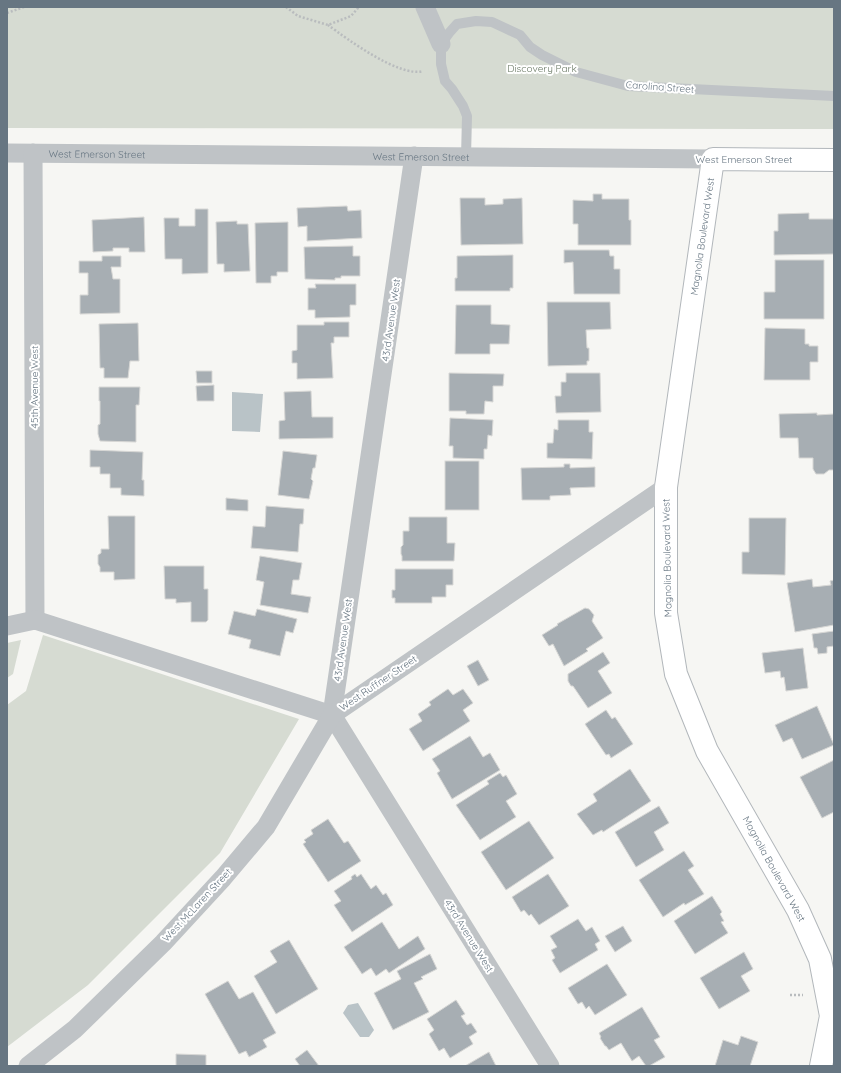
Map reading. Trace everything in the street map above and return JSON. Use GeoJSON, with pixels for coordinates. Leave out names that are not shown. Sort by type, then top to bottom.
{"type":"FeatureCollection","features":[{"type":"Feature","properties":{"kind":"street"},"geometry":{"type":"LineString","coordinates":[[424,7],[441,44]]}},
{"type":"Feature","properties":{"kind":"street","name":"West Emerson Street"},"geometry":{"type":"LineString","coordinates":[[7,153],[834,160]]}},
{"type":"Feature","properties":{"kind":"street","name":"45th Avenue West"},"geometry":{"type":"LineString","coordinates":[[33,153],[35,620]]}},
{"type":"Feature","properties":{"kind":"street","name":"43rd Avenue West"},"geometry":{"type":"LineString","coordinates":[[414,156],[332,715],[550,1066]]}},
{"type":"Feature","properties":{"kind":"street","name":"Magnolia Boulevard West"},"geometry":{"type":"LineString","coordinates":[[713,159],[666,487],[666,613],[676,674],[707,751],[798,910],[820,959],[832,1016],[821,1066]]}},
{"type":"Feature","properties":{"kind":"street","name":"West Ruffner Street"},"geometry":{"type":"LineString","coordinates":[[7,626],[35,620],[332,715],[666,487]]}},
{"type":"Feature","properties":{"kind":"street","name":"West McLaren Street"},"geometry":{"type":"LineString","coordinates":[[28,1066],[75,1029],[163,943],[223,878],[266,827],[332,715]]}},
{"type":"Feature","properties":{"kind":"lane","name":"Carolina Street"},"geometry":{"type":"LineString","coordinates":[[441,44],[448,32],[457,24],[476,21],[492,22],[520,35],[530,47],[542,55],[576,72],[628,86],[834,96]]}},
{"type":"Feature","properties":{"kind":"lane"},"geometry":{"type":"LineString","coordinates":[[441,44],[441,64],[445,82],[452,89],[463,106],[467,116],[466,157]]}},
{"type":"Feature","properties":{"kind":"path"},"geometry":{"type":"LineString","coordinates":[[7,12],[24,7]]}},
{"type":"Feature","properties":{"kind":"path"},"geometry":{"type":"LineString","coordinates":[[286,7],[298,16],[328,25],[349,41],[406,71],[418,73],[423,71]]}},
{"type":"Feature","properties":{"kind":"path"},"geometry":{"type":"LineString","coordinates":[[328,25],[351,16],[359,7]]}},
{"type":"Feature","properties":{"kind":"path"},"geometry":{"type":"LineString","coordinates":[[790,995],[803,995]]}},
{"type":"Feature","properties":{"kind":"green space","name":"Discovery Park"},"geometry":{"type":"Polygon","coordinates":[[[7,7],[834,7],[834,129],[7,128],[7,7]]]}},
{"type":"Feature","properties":{"kind":"green space"},"geometry":{"type":"Polygon","coordinates":[[[43,635],[299,719],[220,853],[88,985],[7,1047],[7,705],[26,691],[43,635]]]}},
{"type":"Feature","properties":{"kind":"green space"},"geometry":{"type":"Polygon","coordinates":[[[21,640],[13,674],[7,678],[7,643],[21,640]]]}},
{"type":"Feature","properties":{"kind":"shaded area"},"geometry":{"type":"Polygon","coordinates":[[[232,392],[263,394],[260,432],[232,431],[232,392]]]}},
{"type":"Feature","properties":{"kind":"shaded area"},"geometry":{"type":"Polygon","coordinates":[[[358,1003],[374,1030],[369,1037],[360,1037],[343,1013],[348,1005],[358,1003]]]}},
{"type":"Feature","properties":{"kind":"building"},"geometry":{"type":"Polygon","coordinates":[[[593,194],[602,194],[602,199],[629,199],[631,245],[578,245],[578,224],[573,224],[573,200],[593,201],[593,194]]]}},
{"type":"Feature","properties":{"kind":"building"},"geometry":{"type":"Polygon","coordinates":[[[460,198],[485,198],[485,205],[503,204],[503,199],[522,198],[523,244],[461,245],[460,198]]]}},
{"type":"Feature","properties":{"kind":"building"},"geometry":{"type":"Polygon","coordinates":[[[347,206],[348,211],[361,210],[362,238],[307,241],[307,226],[298,227],[297,208],[347,206]]]}},
{"type":"Feature","properties":{"kind":"building"},"geometry":{"type":"Polygon","coordinates":[[[195,209],[208,209],[208,273],[182,274],[182,259],[165,259],[164,218],[179,218],[179,226],[195,226],[195,209]]]}},
{"type":"Feature","properties":{"kind":"building"},"geometry":{"type":"Polygon","coordinates":[[[809,213],[809,219],[834,219],[834,254],[774,255],[774,231],[778,231],[778,214],[809,213]]]}},
{"type":"Feature","properties":{"kind":"building"},"geometry":{"type":"Polygon","coordinates":[[[144,217],[145,252],[129,252],[129,248],[113,248],[113,251],[93,252],[92,220],[144,217]]]}},
{"type":"Feature","properties":{"kind":"building"},"geometry":{"type":"Polygon","coordinates":[[[237,221],[237,224],[248,224],[250,271],[224,272],[224,264],[217,264],[216,222],[237,221]]]}},
{"type":"Feature","properties":{"kind":"building"},"geometry":{"type":"Polygon","coordinates":[[[288,222],[288,272],[277,272],[277,276],[271,276],[271,283],[256,283],[255,223],[288,222]]]}},
{"type":"Feature","properties":{"kind":"building"},"geometry":{"type":"Polygon","coordinates":[[[353,246],[353,256],[360,256],[360,276],[341,276],[341,278],[335,278],[335,280],[305,279],[304,247],[353,246]]]}},
{"type":"Feature","properties":{"kind":"building"},"geometry":{"type":"Polygon","coordinates":[[[564,250],[609,250],[610,256],[614,256],[614,269],[620,269],[620,294],[574,294],[573,262],[564,263],[564,250]]]}},
{"type":"Feature","properties":{"kind":"building"},"geometry":{"type":"Polygon","coordinates":[[[513,255],[513,288],[510,288],[510,291],[455,291],[455,278],[457,278],[457,256],[513,255]]]}},
{"type":"Feature","properties":{"kind":"building"},"geometry":{"type":"Polygon","coordinates":[[[102,256],[121,256],[121,267],[111,267],[113,279],[120,279],[120,313],[80,314],[80,295],[88,295],[88,273],[79,273],[79,261],[102,261],[102,256]]]}},
{"type":"Feature","properties":{"kind":"building"},"geometry":{"type":"Polygon","coordinates":[[[775,260],[824,260],[824,319],[764,319],[764,292],[775,292],[775,260]]]}},
{"type":"Feature","properties":{"kind":"building"},"geometry":{"type":"Polygon","coordinates":[[[315,284],[356,284],[356,305],[350,305],[350,317],[315,318],[315,310],[308,310],[308,288],[316,288],[315,284]]]}},
{"type":"Feature","properties":{"kind":"building"},"geometry":{"type":"Polygon","coordinates":[[[547,302],[610,302],[611,329],[586,330],[587,348],[589,348],[589,361],[587,361],[587,365],[548,366],[547,302]]]}},
{"type":"Feature","properties":{"kind":"building"},"geometry":{"type":"Polygon","coordinates":[[[456,305],[491,305],[491,324],[510,325],[509,344],[490,344],[490,354],[455,354],[456,305]]]}},
{"type":"Feature","properties":{"kind":"building"},"geometry":{"type":"Polygon","coordinates":[[[324,322],[349,322],[349,337],[334,337],[334,343],[331,343],[333,378],[297,379],[297,363],[292,363],[292,351],[297,350],[297,325],[324,325],[324,322]]]}},
{"type":"Feature","properties":{"kind":"building"},"geometry":{"type":"Polygon","coordinates":[[[138,323],[139,361],[130,361],[128,378],[104,378],[104,368],[100,368],[99,324],[138,323]]]}},
{"type":"Feature","properties":{"kind":"building"},"geometry":{"type":"Polygon","coordinates":[[[765,328],[805,329],[805,344],[809,344],[809,346],[818,346],[818,362],[810,362],[810,380],[764,380],[765,328]]]}},
{"type":"Feature","properties":{"kind":"building"},"geometry":{"type":"Polygon","coordinates":[[[196,371],[212,371],[212,383],[197,383],[196,371]]]}},
{"type":"Feature","properties":{"kind":"building"},"geometry":{"type":"Polygon","coordinates":[[[449,373],[504,374],[503,386],[493,386],[493,402],[485,401],[484,414],[466,414],[466,411],[449,411],[449,373]]]}},
{"type":"Feature","properties":{"kind":"building"},"geometry":{"type":"Polygon","coordinates":[[[566,373],[600,373],[601,412],[556,413],[555,396],[561,396],[561,382],[566,382],[566,373]]]}},
{"type":"Feature","properties":{"kind":"building"},"geometry":{"type":"Polygon","coordinates":[[[214,385],[214,401],[197,401],[196,386],[214,385]]]}},
{"type":"Feature","properties":{"kind":"building"},"geometry":{"type":"Polygon","coordinates":[[[99,387],[140,387],[139,405],[136,405],[136,442],[100,441],[98,434],[98,425],[100,424],[99,387]]]}},
{"type":"Feature","properties":{"kind":"building"},"geometry":{"type":"Polygon","coordinates":[[[311,391],[312,417],[333,417],[333,438],[279,439],[279,421],[285,420],[284,392],[311,391]]]}},
{"type":"Feature","properties":{"kind":"building"},"geometry":{"type":"Polygon","coordinates":[[[817,413],[817,415],[834,414],[834,470],[829,470],[824,474],[816,474],[813,469],[813,458],[799,458],[798,438],[780,438],[779,414],[817,413]]]}},
{"type":"Feature","properties":{"kind":"building"},"geometry":{"type":"Polygon","coordinates":[[[450,418],[493,420],[492,436],[488,435],[487,449],[484,449],[484,459],[453,458],[453,446],[449,446],[450,418]]]}},
{"type":"Feature","properties":{"kind":"building"},"geometry":{"type":"Polygon","coordinates":[[[558,420],[589,420],[589,432],[593,432],[592,459],[547,458],[547,443],[553,443],[554,429],[558,430],[558,420]]]}},
{"type":"Feature","properties":{"kind":"building"},"geometry":{"type":"Polygon","coordinates":[[[90,450],[143,452],[142,480],[144,480],[144,496],[121,495],[121,488],[110,488],[110,474],[100,474],[100,467],[90,467],[90,450]]]}},
{"type":"Feature","properties":{"kind":"building"},"geometry":{"type":"Polygon","coordinates":[[[283,451],[317,455],[315,468],[313,468],[311,479],[313,481],[309,499],[278,495],[283,451]]]}},
{"type":"Feature","properties":{"kind":"building"},"geometry":{"type":"Polygon","coordinates":[[[445,461],[479,461],[479,510],[445,510],[445,461]]]}},
{"type":"Feature","properties":{"kind":"building"},"geometry":{"type":"Polygon","coordinates":[[[564,464],[570,464],[570,468],[595,467],[595,487],[570,488],[571,495],[550,496],[550,500],[522,500],[521,468],[564,467],[564,464]]]}},
{"type":"Feature","properties":{"kind":"building"},"geometry":{"type":"Polygon","coordinates":[[[226,498],[248,500],[248,511],[226,510],[226,498]]]}},
{"type":"Feature","properties":{"kind":"building"},"geometry":{"type":"Polygon","coordinates":[[[266,506],[304,509],[303,524],[300,524],[298,552],[251,548],[253,526],[265,527],[266,506]]]}},
{"type":"Feature","properties":{"kind":"building"},"geometry":{"type":"Polygon","coordinates":[[[108,516],[135,516],[135,579],[114,580],[114,572],[100,572],[98,555],[101,553],[101,549],[109,549],[108,516]]]}},
{"type":"Feature","properties":{"kind":"building"},"geometry":{"type":"Polygon","coordinates":[[[409,517],[447,517],[447,543],[455,543],[454,561],[402,561],[401,547],[403,545],[403,531],[409,531],[409,517]]]}},
{"type":"Feature","properties":{"kind":"building"},"geometry":{"type":"Polygon","coordinates":[[[749,518],[786,518],[785,575],[742,574],[742,552],[749,552],[749,518]]]}},
{"type":"Feature","properties":{"kind":"building"},"geometry":{"type":"Polygon","coordinates":[[[260,556],[302,563],[299,580],[293,580],[291,594],[311,597],[308,613],[260,605],[264,582],[256,580],[260,556]]]}},
{"type":"Feature","properties":{"kind":"building"},"geometry":{"type":"Polygon","coordinates":[[[164,566],[204,566],[204,589],[208,589],[208,620],[206,622],[191,622],[191,602],[176,603],[176,599],[165,599],[164,566]]]}},
{"type":"Feature","properties":{"kind":"building"},"geometry":{"type":"Polygon","coordinates":[[[395,569],[453,569],[453,585],[446,585],[446,597],[432,597],[432,603],[395,603],[395,598],[392,598],[392,590],[395,590],[395,569]]]}},
{"type":"Feature","properties":{"kind":"building"},"geometry":{"type":"Polygon","coordinates":[[[812,579],[813,587],[831,585],[830,581],[834,580],[834,625],[795,632],[787,583],[812,579]]]}},
{"type":"Feature","properties":{"kind":"building"},"geometry":{"type":"Polygon","coordinates":[[[585,608],[589,609],[594,615],[592,621],[603,638],[586,649],[588,651],[564,666],[553,644],[549,646],[542,635],[558,625],[557,624],[585,608]]]}},
{"type":"Feature","properties":{"kind":"building"},"geometry":{"type":"Polygon","coordinates":[[[257,609],[297,619],[293,633],[286,631],[280,656],[249,648],[251,640],[228,634],[234,611],[255,616],[257,609]]]}},
{"type":"Feature","properties":{"kind":"building"},"geometry":{"type":"Polygon","coordinates":[[[834,631],[834,646],[827,647],[827,653],[818,654],[817,648],[814,648],[812,634],[834,631]]]}},
{"type":"Feature","properties":{"kind":"building"},"geometry":{"type":"Polygon","coordinates":[[[803,648],[808,688],[786,691],[784,677],[781,678],[780,671],[765,673],[762,653],[803,648]]]}},
{"type":"Feature","properties":{"kind":"building"},"geometry":{"type":"Polygon","coordinates":[[[603,652],[610,663],[598,671],[612,693],[588,708],[568,681],[568,674],[603,652]]]}},
{"type":"Feature","properties":{"kind":"building"},"geometry":{"type":"Polygon","coordinates":[[[478,660],[489,680],[478,686],[467,666],[478,660]]]}},
{"type":"Feature","properties":{"kind":"building"},"geometry":{"type":"Polygon","coordinates":[[[448,689],[453,695],[463,689],[473,703],[463,710],[470,721],[423,751],[409,729],[422,721],[418,714],[431,705],[429,702],[448,689]]]}},
{"type":"Feature","properties":{"kind":"building"},"geometry":{"type":"Polygon","coordinates":[[[817,706],[834,745],[802,759],[792,738],[783,742],[775,725],[817,706]]]}},
{"type":"Feature","properties":{"kind":"building"},"geometry":{"type":"Polygon","coordinates":[[[606,710],[612,719],[615,717],[633,744],[611,758],[609,754],[606,755],[585,724],[606,710]]]}},
{"type":"Feature","properties":{"kind":"building"},"geometry":{"type":"Polygon","coordinates":[[[470,736],[483,757],[490,753],[500,770],[452,799],[437,773],[440,771],[432,759],[470,736]]]}},
{"type":"Feature","properties":{"kind":"building"},"geometry":{"type":"Polygon","coordinates":[[[834,760],[834,812],[822,818],[800,777],[834,760]]]}},
{"type":"Feature","properties":{"kind":"building"},"geometry":{"type":"Polygon","coordinates":[[[630,769],[651,801],[603,832],[602,830],[593,835],[577,814],[597,801],[593,794],[630,769]]]}},
{"type":"Feature","properties":{"kind":"building"},"geometry":{"type":"Polygon","coordinates":[[[500,773],[503,777],[506,775],[517,794],[506,801],[516,817],[480,840],[456,805],[489,784],[487,781],[500,773]]]}},
{"type":"Feature","properties":{"kind":"building"},"geometry":{"type":"Polygon","coordinates":[[[659,806],[669,823],[654,832],[664,850],[636,867],[615,832],[659,806]]]}},
{"type":"Feature","properties":{"kind":"building"},"geometry":{"type":"Polygon","coordinates":[[[328,819],[344,843],[348,841],[361,861],[328,882],[303,844],[306,842],[304,840],[313,834],[311,830],[328,819]]]}},
{"type":"Feature","properties":{"kind":"building"},"geometry":{"type":"Polygon","coordinates":[[[529,821],[554,858],[506,890],[481,852],[529,821]]]}},
{"type":"Feature","properties":{"kind":"building"},"geometry":{"type":"Polygon","coordinates":[[[684,851],[694,866],[688,870],[704,894],[685,905],[684,903],[663,917],[639,880],[684,851]]]}},
{"type":"Feature","properties":{"kind":"building"},"geometry":{"type":"Polygon","coordinates":[[[355,874],[357,877],[361,874],[371,889],[376,885],[383,895],[386,893],[393,905],[352,932],[334,905],[341,901],[334,891],[352,879],[351,877],[355,874]]]}},
{"type":"Feature","properties":{"kind":"building"},"geometry":{"type":"Polygon","coordinates":[[[548,874],[569,906],[539,925],[531,914],[529,916],[524,910],[521,912],[512,897],[548,874]]]}},
{"type":"Feature","properties":{"kind":"building"},"geometry":{"type":"Polygon","coordinates":[[[712,896],[722,912],[720,914],[724,921],[721,922],[728,933],[695,954],[674,921],[712,896]]]}},
{"type":"Feature","properties":{"kind":"building"},"geometry":{"type":"Polygon","coordinates":[[[578,919],[586,931],[592,927],[600,941],[595,944],[598,950],[560,973],[552,960],[555,958],[551,950],[557,947],[550,936],[578,919]]]}},
{"type":"Feature","properties":{"kind":"building"},"geometry":{"type":"Polygon","coordinates":[[[382,922],[399,949],[418,936],[425,949],[389,973],[386,969],[376,976],[371,968],[362,974],[344,947],[382,922]]]}},
{"type":"Feature","properties":{"kind":"building"},"geometry":{"type":"Polygon","coordinates":[[[623,926],[632,941],[615,952],[605,936],[623,926]]]}},
{"type":"Feature","properties":{"kind":"building"},"geometry":{"type":"Polygon","coordinates":[[[289,940],[318,989],[276,1014],[254,976],[277,962],[270,951],[289,940]]]}},
{"type":"Feature","properties":{"kind":"building"},"geometry":{"type":"Polygon","coordinates":[[[744,952],[753,969],[741,976],[750,991],[719,1009],[700,978],[744,952]]]}},
{"type":"Feature","properties":{"kind":"building"},"geometry":{"type":"Polygon","coordinates":[[[430,954],[437,969],[421,977],[423,979],[414,983],[429,1012],[393,1030],[374,993],[401,979],[397,971],[430,954]]]}},
{"type":"Feature","properties":{"kind":"building"},"geometry":{"type":"Polygon","coordinates":[[[607,964],[627,995],[595,1015],[589,1006],[586,1009],[582,1002],[578,1004],[568,988],[607,964]]]}},
{"type":"Feature","properties":{"kind":"building"},"geometry":{"type":"Polygon","coordinates":[[[228,981],[239,999],[253,992],[276,1033],[263,1040],[267,1047],[249,1057],[246,1051],[239,1054],[205,994],[228,981]]]}},
{"type":"Feature","properties":{"kind":"building"},"geometry":{"type":"Polygon","coordinates":[[[456,1000],[465,1014],[461,1016],[467,1025],[471,1023],[477,1032],[469,1037],[473,1044],[450,1058],[444,1048],[439,1051],[429,1034],[434,1030],[427,1019],[456,1000]]]}},
{"type":"Feature","properties":{"kind":"building"},"geometry":{"type":"Polygon","coordinates":[[[642,1007],[660,1037],[654,1040],[665,1057],[649,1066],[646,1066],[639,1056],[632,1061],[621,1043],[609,1050],[600,1038],[599,1033],[642,1007]]]}},
{"type":"Feature","properties":{"kind":"building"},"geometry":{"type":"Polygon","coordinates":[[[741,1036],[758,1042],[750,1066],[715,1066],[723,1040],[738,1045],[741,1036]]]}},
{"type":"Feature","properties":{"kind":"building"},"geometry":{"type":"Polygon","coordinates":[[[307,1050],[319,1066],[300,1066],[295,1059],[307,1050]]]}},
{"type":"Feature","properties":{"kind":"building"},"geometry":{"type":"Polygon","coordinates":[[[489,1052],[496,1066],[465,1066],[489,1052]]]}},
{"type":"Feature","properties":{"kind":"building"},"geometry":{"type":"Polygon","coordinates":[[[176,1054],[206,1055],[206,1066],[176,1066],[176,1054]]]}}]}
